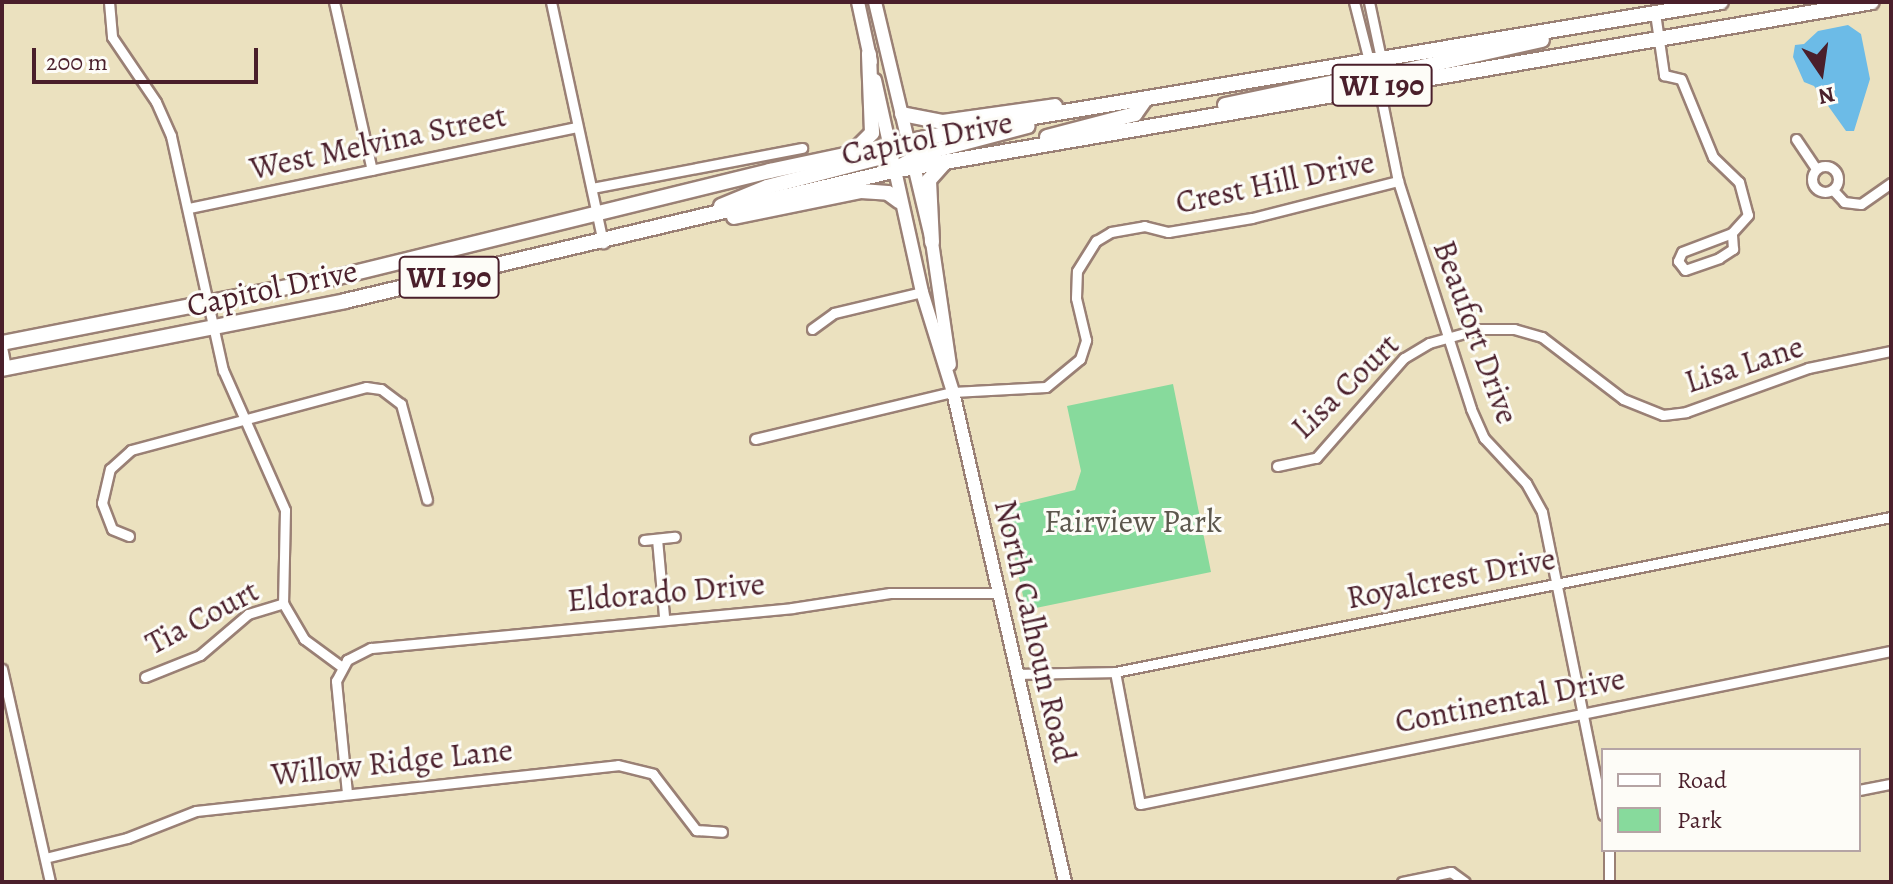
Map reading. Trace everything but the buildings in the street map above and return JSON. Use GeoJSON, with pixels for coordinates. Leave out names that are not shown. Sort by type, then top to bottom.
{"type":"FeatureCollection","features":[{"type":"Feature","properties":{"kind":"main road"},"geometry":{"type":"LineString","coordinates":[[1377,71],[1468,59],[1608,21],[1721,2]]}},
{"type":"Feature","properties":{"kind":"main road"},"geometry":{"type":"LineString","coordinates":[[1803,14],[1842,2]]}},
{"type":"Feature","properties":{"kind":"main road","name":"Capitol Drive"},"geometry":{"type":"LineString","coordinates":[[908,141],[1146,98],[1659,41],[1872,2]]}},
{"type":"Feature","properties":{"kind":"main road"},"geometry":{"type":"LineString","coordinates":[[846,154],[872,133],[869,54]]}},
{"type":"Feature","properties":{"kind":"main road","name":"Capitol Drive"},"geometry":{"type":"LineString","coordinates":[[913,162],[946,161],[1167,123],[1286,89],[1377,71]]}},
{"type":"Feature","properties":{"kind":"main road"},"geometry":{"type":"LineString","coordinates":[[1021,148],[1068,129],[1135,114],[1146,98]]}},
{"type":"Feature","properties":{"kind":"main road"},"geometry":{"type":"LineString","coordinates":[[902,114],[943,122],[1031,107],[1103,105]]}},
{"type":"Feature","properties":{"kind":"main road"},"geometry":{"type":"LineString","coordinates":[[893,171],[1074,110]]}},
{"type":"Feature","properties":{"kind":"main road"},"geometry":{"type":"LineString","coordinates":[[699,217],[767,187],[889,150],[908,141]]}},
{"type":"Feature","properties":{"kind":"main road","name":"Capitol Drive"},"geometry":{"type":"LineString","coordinates":[[2,345],[208,305],[846,154],[889,150]]}},
{"type":"Feature","properties":{"kind":"main road"},"geometry":{"type":"LineString","coordinates":[[932,242],[929,180],[946,161]]}},
{"type":"Feature","properties":{"kind":"main road","name":"Capitol Drive"},"geometry":{"type":"LineString","coordinates":[[4,368],[213,329],[603,243],[893,171]]}},
{"type":"Feature","properties":{"kind":"main road"},"geometry":{"type":"LineString","coordinates":[[643,233],[861,191],[888,193],[899,201]]}},
{"type":"Feature","properties":{"kind":"street"},"geometry":{"type":"LineString","coordinates":[[109,2],[112,37],[165,119],[189,208],[213,329],[244,418],[285,510],[283,603],[304,639],[342,667],[336,698],[347,793]]}},
{"type":"Feature","properties":{"kind":"street"},"geometry":{"type":"LineString","coordinates":[[334,2],[372,170]]}},
{"type":"Feature","properties":{"kind":"street"},"geometry":{"type":"LineString","coordinates":[[551,2],[603,243]]}},
{"type":"Feature","properties":{"kind":"street","name":"North Calhoun Road"},"geometry":{"type":"LineString","coordinates":[[858,2],[899,201],[922,292],[953,392],[1065,882]]}},
{"type":"Feature","properties":{"kind":"street","name":"North Calhoun Road"},"geometry":{"type":"LineString","coordinates":[[875,2],[932,242],[953,392]]}},
{"type":"Feature","properties":{"kind":"street"},"geometry":{"type":"LineString","coordinates":[[1354,2],[1377,71]]}},
{"type":"Feature","properties":{"kind":"street"},"geometry":{"type":"LineString","coordinates":[[1369,2],[1377,71]]}},
{"type":"Feature","properties":{"kind":"street"},"geometry":{"type":"LineString","coordinates":[[1655,13],[1664,75],[1681,79],[1713,157],[1739,182],[1748,215],[1732,233],[1682,252],[1678,261],[1685,270],[1719,258],[1733,249],[1732,233]]}},
{"type":"Feature","properties":{"kind":"street","name":"Beaufort Drive"},"geometry":{"type":"LineString","coordinates":[[1377,71],[1398,181],[1447,338],[1484,438],[1536,496],[1601,805]]}},
{"type":"Feature","properties":{"kind":"street","name":"West Melvina Street"},"geometry":{"type":"LineString","coordinates":[[189,208],[577,127]]}},
{"type":"Feature","properties":{"kind":"street"},"geometry":{"type":"LineString","coordinates":[[1796,139],[1816,169],[1813,186],[1824,193],[1833,190],[1838,179],[1835,171],[1824,166],[1816,169]]}},
{"type":"Feature","properties":{"kind":"street"},"geometry":{"type":"LineString","coordinates":[[592,188],[802,148]]}},
{"type":"Feature","properties":{"kind":"street","name":"Crest Hill Drive"},"geometry":{"type":"LineString","coordinates":[[755,439],[953,392],[996,387],[1029,391],[1060,381],[1075,368],[1086,340],[1076,298],[1077,271],[1096,241],[1111,232],[1144,226],[1168,232],[1252,218],[1398,181]]}},
{"type":"Feature","properties":{"kind":"street"},"geometry":{"type":"LineString","coordinates":[[1833,190],[1844,202],[1861,204],[1891,183]]}},
{"type":"Feature","properties":{"kind":"street"},"geometry":{"type":"LineString","coordinates":[[812,329],[834,313],[922,292]]}},
{"type":"Feature","properties":{"kind":"street","name":"Lisa Lane"},"geometry":{"type":"LineString","coordinates":[[1447,338],[1479,329],[1514,329],[1542,337],[1623,399],[1663,415],[1686,412],[1808,368],[1891,351]]}},
{"type":"Feature","properties":{"kind":"street","name":"Lisa Court"},"geometry":{"type":"LineString","coordinates":[[1277,466],[1316,458],[1392,367],[1429,343],[1447,338]]}},
{"type":"Feature","properties":{"kind":"street"},"geometry":{"type":"LineString","coordinates":[[2,345],[4,368]]}},
{"type":"Feature","properties":{"kind":"street"},"geometry":{"type":"LineString","coordinates":[[129,536],[112,529],[103,511],[103,486],[116,462],[141,445],[351,390],[381,389],[401,404],[427,500]]}},
{"type":"Feature","properties":{"kind":"street","name":"Royalcrest Drive"},"geometry":{"type":"LineString","coordinates":[[1019,674],[1115,672],[1891,517]]}},
{"type":"Feature","properties":{"kind":"street"},"geometry":{"type":"LineString","coordinates":[[644,540],[675,537]]}},
{"type":"Feature","properties":{"kind":"street"},"geometry":{"type":"LineString","coordinates":[[657,539],[664,616]]}},
{"type":"Feature","properties":{"kind":"street","name":"Eldorado Drive"},"geometry":{"type":"LineString","coordinates":[[342,667],[362,651],[381,646],[664,616],[792,608],[890,593],[1000,593]]}},
{"type":"Feature","properties":{"kind":"street","name":"Tia Court"},"geometry":{"type":"LineString","coordinates":[[145,677],[200,655],[248,614],[283,603]]}},
{"type":"Feature","properties":{"kind":"street","name":"Continental Drive"},"geometry":{"type":"LineString","coordinates":[[1115,672],[1140,804],[1891,651]]}},
{"type":"Feature","properties":{"kind":"street"},"geometry":{"type":"LineString","coordinates":[[2,669],[50,882]]}},
{"type":"Feature","properties":{"kind":"street","name":"Willow Ridge Lane"},"geometry":{"type":"LineString","coordinates":[[45,858],[127,838],[196,811],[347,793],[635,766],[663,783],[688,824],[706,834],[722,832]]}},
{"type":"Feature","properties":{"kind":"street"},"geometry":{"type":"LineString","coordinates":[[1861,790],[1891,784]]}},
{"type":"Feature","properties":{"kind":"street"},"geometry":{"type":"LineString","coordinates":[[1609,852],[1609,882]]}},
{"type":"Feature","properties":{"kind":"street"},"geometry":{"type":"LineString","coordinates":[[1402,882],[1459,872],[1465,882]]}},
{"type":"Feature","properties":{"kind":"green space","name":"Fairview Park"},"geometry":{"type":"Polygon","coordinates":[[[1173,384],[1211,572],[1026,610],[1004,507],[1075,490],[1081,471],[1067,406],[1173,384]]]}},
{"type":"Feature","properties":{"kind":"water"},"geometry":{"type":"Polygon","coordinates":[[[1848,25],[1861,34],[1870,79],[1854,131],[1846,131],[1814,86],[1804,82],[1793,57],[1795,45],[1804,44],[1818,31],[1848,25]]]}}]}
